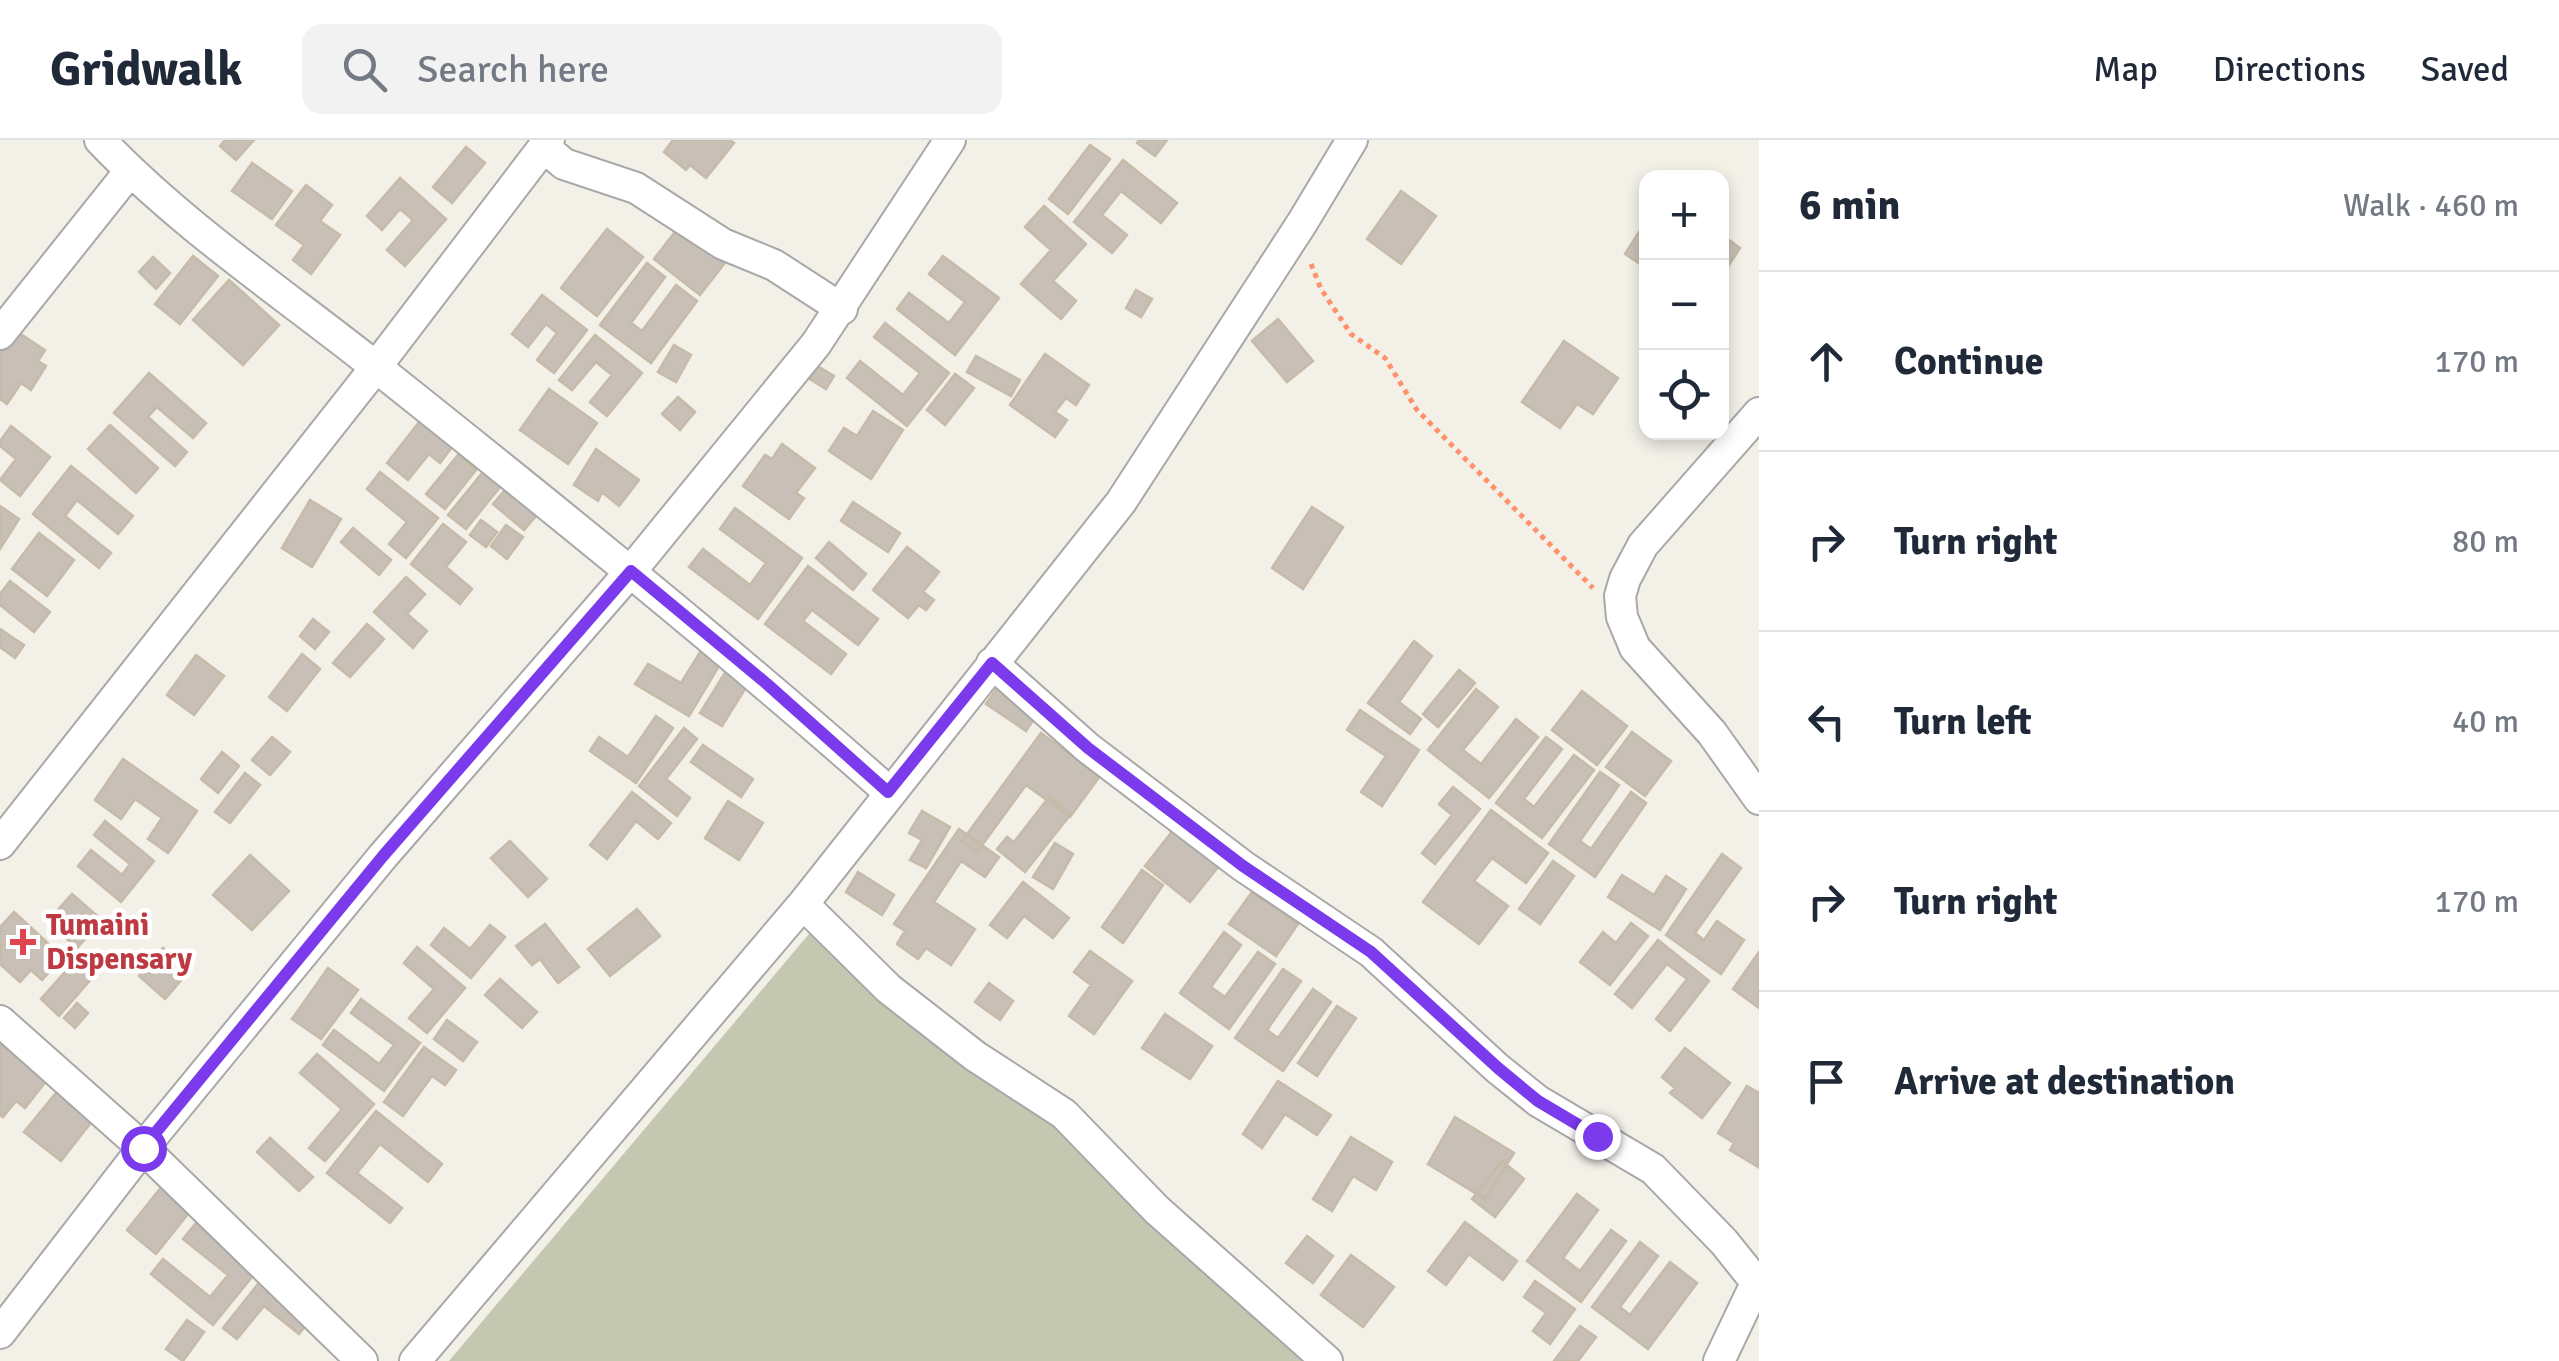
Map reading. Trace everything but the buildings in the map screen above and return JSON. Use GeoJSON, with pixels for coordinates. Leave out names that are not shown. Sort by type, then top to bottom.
{"type":"FeatureCollection","features":[{"type":"Feature","properties":{"kind":"street"},"geometry":{"type":"LineString","coordinates":[[100,140],[130,171],[260,282],[376,367],[631,571],[888,792]]}},
{"type":"Feature","properties":{"kind":"street"},"geometry":{"type":"LineString","coordinates":[[0,1333],[143,1148],[383,856],[631,571],[842,308],[950,140]]}},
{"type":"Feature","properties":{"kind":"street"},"geometry":{"type":"LineString","coordinates":[[415,1361],[803,904],[1121,502],[1352,140]]}},
{"type":"Feature","properties":{"kind":"street"},"geometry":{"type":"LineString","coordinates":[[0,844],[547,143],[564,164],[636,188],[723,244],[774,264],[842,308]]}},
{"type":"Feature","properties":{"kind":"street"},"geometry":{"type":"LineString","coordinates":[[0,334],[130,171]]}},
{"type":"Feature","properties":{"kind":"street"},"geometry":{"type":"LineString","coordinates":[[1759,413],[1644,545],[1620,596],[1621,612],[1635,648],[1712,733],[1759,800]]}},
{"type":"Feature","properties":{"kind":"street"},"geometry":{"type":"LineString","coordinates":[[992,663],[1088,748],[1196,830],[1371,952],[1538,1101],[1653,1169],[1757,1279],[1718,1361]]}},
{"type":"Feature","properties":{"kind":"street"},"geometry":{"type":"LineString","coordinates":[[803,904],[889,989],[976,1056],[1064,1114],[1157,1210],[1327,1361]]}},
{"type":"Feature","properties":{"kind":"street"},"geometry":{"type":"LineString","coordinates":[[0,1022],[143,1148],[362,1361]]}},
{"type":"Feature","properties":{"kind":"path"},"geometry":{"type":"LineString","coordinates":[[1302,222],[1307,254],[1321,289],[1351,334],[1386,358],[1417,410],[1621,612]]}},
{"type":"Feature","properties":{"kind":"shaded area"},"geometry":{"type":"Polygon","coordinates":[[[819,922],[1335,1361],[449,1361],[819,922]]]}},
{"type":"Feature","properties":{"kind":"place","name":"Tumaini Dispensary"},"geometry":{"type":"Point","coordinates":[23,942]}},
{"type":"Feature","properties":{"kind":"route"},"geometry":{"type":"LineString","coordinates":[[143,1148],[383,856],[631,571],[888,792],[992,663],[1088,748],[1243,866],[1371,952],[1538,1101],[1597,1136]]}}]}
